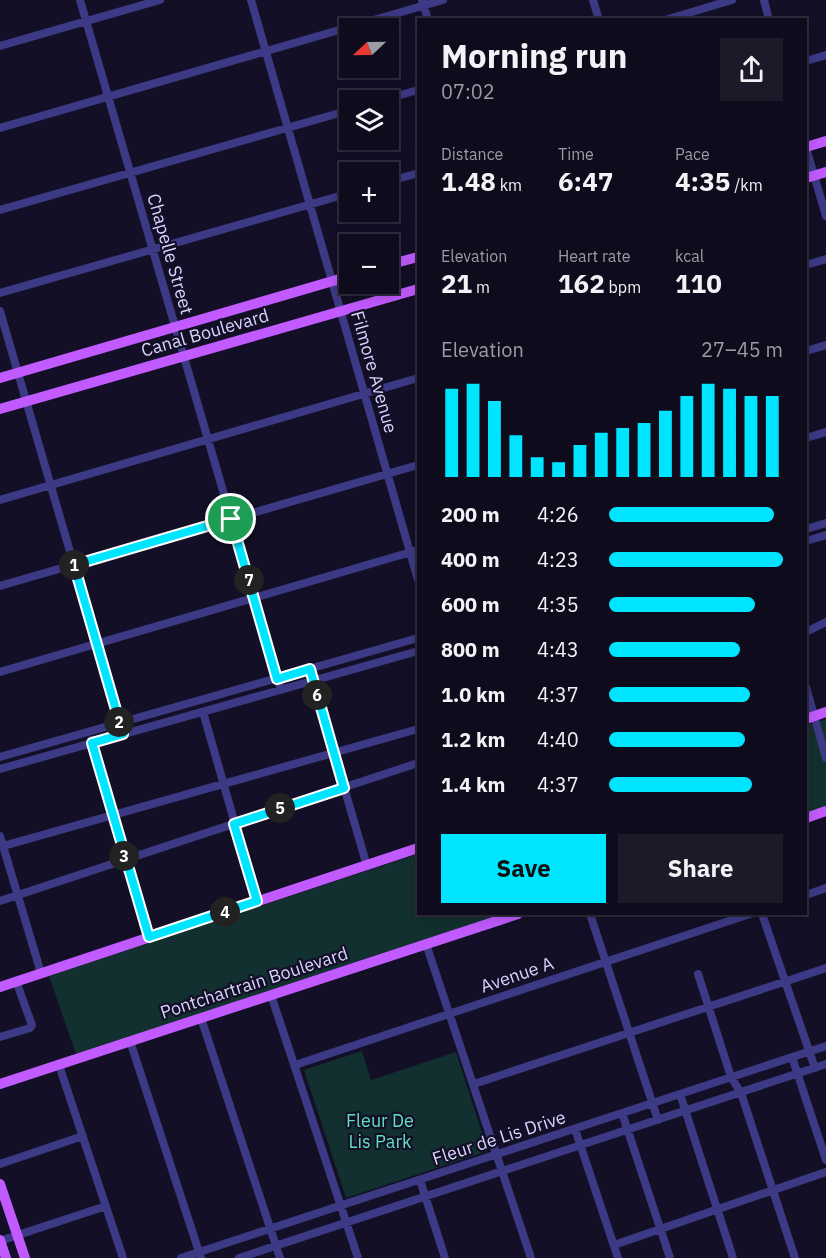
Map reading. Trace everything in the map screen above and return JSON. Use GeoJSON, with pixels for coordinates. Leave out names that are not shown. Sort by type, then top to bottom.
{"type":"FeatureCollection","features":[{"type":"Feature","properties":{"kind":"main road"},"geometry":{"type":"LineString","coordinates":[[807,147],[826,141]]}},
{"type":"Feature","properties":{"kind":"main road"},"geometry":{"type":"LineString","coordinates":[[810,176],[826,172]]}},
{"type":"Feature","properties":{"kind":"main road"},"geometry":{"type":"LineString","coordinates":[[399,262],[417,257]]}},
{"type":"Feature","properties":{"kind":"main road","name":"Canal Boulevard"},"geometry":{"type":"LineString","coordinates":[[0,378],[339,279]]}},
{"type":"Feature","properties":{"kind":"main road","name":"Canal Boulevard"},"geometry":{"type":"LineString","coordinates":[[0,409],[417,289]]}},
{"type":"Feature","properties":{"kind":"main road"},"geometry":{"type":"LineString","coordinates":[[810,718],[826,712]]}},
{"type":"Feature","properties":{"kind":"main road"},"geometry":{"type":"LineString","coordinates":[[807,818],[826,811]]}},
{"type":"Feature","properties":{"kind":"main road"},"geometry":{"type":"LineString","coordinates":[[0,987],[417,848]]}},
{"type":"Feature","properties":{"kind":"main road","name":"Pontchartrain Boulevard"},"geometry":{"type":"LineString","coordinates":[[0,1084],[512,915]]}},
{"type":"Feature","properties":{"kind":"main road"},"geometry":{"type":"LineString","coordinates":[[0,1184],[25,1258]]}},
{"type":"Feature","properties":{"kind":"main road"},"geometry":{"type":"LineString","coordinates":[[0,1241],[6,1258]]}},
{"type":"Feature","properties":{"kind":"street","name":"Chapelle Street"},"geometry":{"type":"LineString","coordinates":[[80,0],[280,690]]}},
{"type":"Feature","properties":{"kind":"street"},"geometry":{"type":"LineString","coordinates":[[0,46],[160,0]]}},
{"type":"Feature","properties":{"kind":"street","name":"Filmore Avenue"},"geometry":{"type":"LineString","coordinates":[[251,0],[388,474],[415,551],[417,570]]}},
{"type":"Feature","properties":{"kind":"street"},"geometry":{"type":"LineString","coordinates":[[0,128],[266,52],[423,3],[443,0]]}},
{"type":"Feature","properties":{"kind":"street"},"geometry":{"type":"LineString","coordinates":[[593,0],[598,18]]}},
{"type":"Feature","properties":{"kind":"street"},"geometry":{"type":"LineString","coordinates":[[672,18],[732,0]]}},
{"type":"Feature","properties":{"kind":"street"},"geometry":{"type":"LineString","coordinates":[[764,0],[768,18]]}},
{"type":"Feature","properties":{"kind":"street"},"geometry":{"type":"LineString","coordinates":[[423,3],[427,18]]}},
{"type":"Feature","properties":{"kind":"street"},"geometry":{"type":"LineString","coordinates":[[807,61],[826,55]]}},
{"type":"Feature","properties":{"kind":"street"},"geometry":{"type":"LineString","coordinates":[[399,95],[417,90]]}},
{"type":"Feature","properties":{"kind":"street"},"geometry":{"type":"LineString","coordinates":[[0,210],[339,113]]}},
{"type":"Feature","properties":{"kind":"street"},"geometry":{"type":"LineString","coordinates":[[807,154],[810,176],[826,216]]}},
{"type":"Feature","properties":{"kind":"street"},"geometry":{"type":"LineString","coordinates":[[399,179],[417,173]]}},
{"type":"Feature","properties":{"kind":"street"},"geometry":{"type":"LineString","coordinates":[[0,293],[339,196]]}},
{"type":"Feature","properties":{"kind":"street"},"geometry":{"type":"LineString","coordinates":[[807,265],[826,259]]}},
{"type":"Feature","properties":{"kind":"street"},"geometry":{"type":"LineString","coordinates":[[0,310],[123,734]]}},
{"type":"Feature","properties":{"kind":"street"},"geometry":{"type":"LineString","coordinates":[[807,351],[826,345]]}},
{"type":"Feature","properties":{"kind":"street"},"geometry":{"type":"LineString","coordinates":[[0,500],[417,378]]}},
{"type":"Feature","properties":{"kind":"street"},"geometry":{"type":"LineString","coordinates":[[807,438],[826,432]]}},
{"type":"Feature","properties":{"kind":"street"},"geometry":{"type":"LineString","coordinates":[[0,586],[417,465]]}},
{"type":"Feature","properties":{"kind":"street"},"geometry":{"type":"LineString","coordinates":[[807,529],[826,523]]}},
{"type":"Feature","properties":{"kind":"street"},"geometry":{"type":"LineString","coordinates":[[807,540],[826,535]]}},
{"type":"Feature","properties":{"kind":"street"},"geometry":{"type":"LineString","coordinates":[[0,672],[415,551]]}},
{"type":"Feature","properties":{"kind":"street"},"geometry":{"type":"LineString","coordinates":[[807,625],[822,623]]}},
{"type":"Feature","properties":{"kind":"street"},"geometry":{"type":"LineString","coordinates":[[807,631],[822,623]]}},
{"type":"Feature","properties":{"kind":"street"},"geometry":{"type":"LineString","coordinates":[[0,757],[417,638]]}},
{"type":"Feature","properties":{"kind":"street"},"geometry":{"type":"LineString","coordinates":[[0,769],[417,651]]}},
{"type":"Feature","properties":{"kind":"street"},"geometry":{"type":"LineString","coordinates":[[310,669],[367,866]]}},
{"type":"Feature","properties":{"kind":"street"},"geometry":{"type":"LineString","coordinates":[[807,695],[810,718],[826,758]]}},
{"type":"Feature","properties":{"kind":"street"},"geometry":{"type":"LineString","coordinates":[[203,712],[257,901]]}},
{"type":"Feature","properties":{"kind":"street"},"geometry":{"type":"LineString","coordinates":[[2,846],[417,729]]}},
{"type":"Feature","properties":{"kind":"street"},"geometry":{"type":"LineString","coordinates":[[89,732],[149,937]]}},
{"type":"Feature","properties":{"kind":"street"},"geometry":{"type":"LineString","coordinates":[[0,901],[417,763]]}},
{"type":"Feature","properties":{"kind":"street"},"geometry":{"type":"LineString","coordinates":[[0,836],[41,973]]}},
{"type":"Feature","properties":{"kind":"street"},"geometry":{"type":"LineString","coordinates":[[807,895],[826,888]]}},
{"type":"Feature","properties":{"kind":"street"},"geometry":{"type":"LineString","coordinates":[[590,915],[658,1120]]}},
{"type":"Feature","properties":{"kind":"street","name":"Avenue A"},"geometry":{"type":"LineString","coordinates":[[295,1065],[747,915]]}},
{"type":"Feature","properties":{"kind":"street"},"geometry":{"type":"LineString","coordinates":[[762,915],[815,1068]]}},
{"type":"Feature","properties":{"kind":"street"},"geometry":{"type":"LineString","coordinates":[[426,944],[531,1258]]}},
{"type":"Feature","properties":{"kind":"street"},"geometry":{"type":"LineString","coordinates":[[474,1084],[826,968]]}},
{"type":"Feature","properties":{"kind":"street"},"geometry":{"type":"LineString","coordinates":[[698,974],[731,1077],[741,1093],[795,1258]]}},
{"type":"Feature","properties":{"kind":"street"},"geometry":{"type":"LineString","coordinates":[[0,1037],[30,1028],[32,1025],[16,981]]}},
{"type":"Feature","properties":{"kind":"street"},"geometry":{"type":"LineString","coordinates":[[271,995],[358,1258]]}},
{"type":"Feature","properties":{"kind":"street"},"geometry":{"type":"LineString","coordinates":[[201,1018],[280,1258]]}},
{"type":"Feature","properties":{"kind":"street"},"geometry":{"type":"LineString","coordinates":[[130,1041],[200,1255]]}},
{"type":"Feature","properties":{"kind":"street","name":"Fleur de Lis Drive"},"geometry":{"type":"LineString","coordinates":[[181,1258],[200,1255],[342,1205],[826,1046]]}},
{"type":"Feature","properties":{"kind":"street"},"geometry":{"type":"LineString","coordinates":[[792,1057],[826,1160]]}},
{"type":"Feature","properties":{"kind":"street","name":"Fleur de Lis Drive"},"geometry":{"type":"LineString","coordinates":[[239,1258],[826,1064]]}},
{"type":"Feature","properties":{"kind":"street"},"geometry":{"type":"LineString","coordinates":[[59,1065],[123,1258]]}},
{"type":"Feature","properties":{"kind":"street"},"geometry":{"type":"LineString","coordinates":[[680,1094],[733,1258]]}},
{"type":"Feature","properties":{"kind":"street"},"geometry":{"type":"LineString","coordinates":[[622,1113],[670,1258]]}},
{"type":"Feature","properties":{"kind":"street"},"geometry":{"type":"LineString","coordinates":[[575,1129],[618,1258]]}},
{"type":"Feature","properties":{"kind":"street"},"geometry":{"type":"LineString","coordinates":[[0,1164],[83,1136]]}},
{"type":"Feature","properties":{"kind":"street"},"geometry":{"type":"LineString","coordinates":[[614,1245],[826,1172]]}},
{"type":"Feature","properties":{"kind":"street"},"geometry":{"type":"LineString","coordinates":[[420,1180],[445,1258]]}},
{"type":"Feature","properties":{"kind":"street"},"geometry":{"type":"LineString","coordinates":[[0,1241],[106,1206]]}},
{"type":"Feature","properties":{"kind":"green space"},"geometry":{"type":"Polygon","coordinates":[[[826,719],[826,807],[807,814],[807,726],[826,719]]]}},
{"type":"Feature","properties":{"kind":"green space"},"geometry":{"type":"Polygon","coordinates":[[[417,854],[417,915],[499,915],[76,1054],[49,976],[417,854]]]}},
{"type":"Feature","properties":{"kind":"green space","name":"Fleur De Lis Park"},"geometry":{"type":"Polygon","coordinates":[[[362,1051],[371,1080],[456,1052],[488,1151],[346,1198],[304,1070],[362,1051]]]}},
{"type":"Feature","properties":{"kind":"route"},"geometry":{"type":"LineString","coordinates":[[231,519],[277,679],[310,669],[344,788],[234,824],[257,901],[149,937],[92,743],[123,734],[74,565],[231,519]]}}]}
